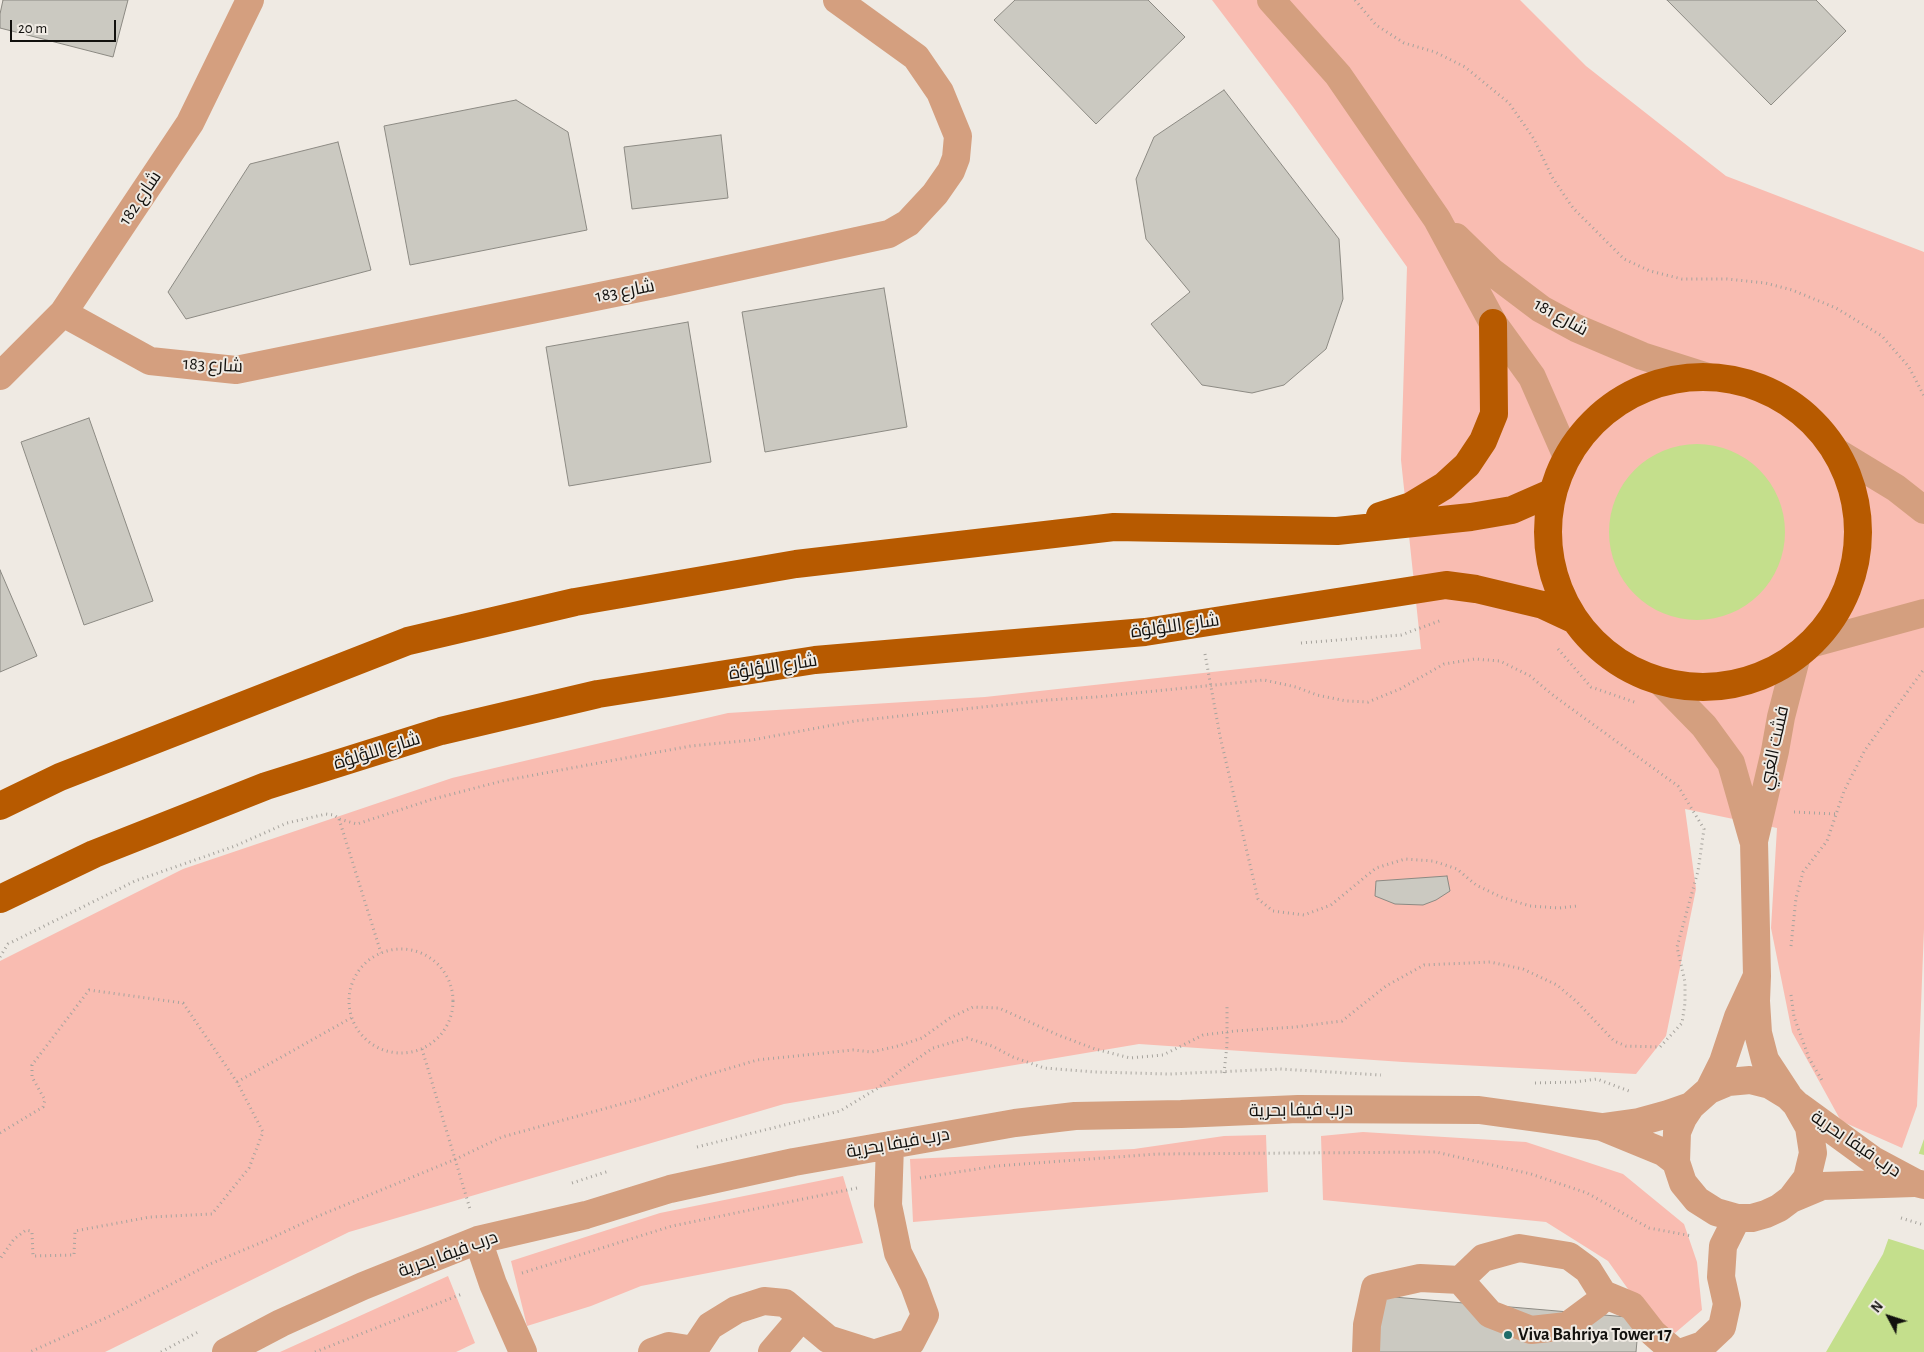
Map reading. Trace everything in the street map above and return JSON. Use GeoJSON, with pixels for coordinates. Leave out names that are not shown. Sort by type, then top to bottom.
{"type":"FeatureCollection","features":[{"type":"Feature","properties":{"kind":"main road"},"geometry":{"type":"LineString","coordinates":[[1337,531],[1411,506],[1444,486],[1467,465],[1483,441],[1494,414],[1493,323]]}},
{"type":"Feature","properties":{"kind":"main road"},"geometry":{"type":"LineString","coordinates":[[1708,377],[1733,380],[1758,386],[1802,412],[1821,430],[1835,451],[1846,470],[1852,490],[1858,531],[1857,552],[1852,573],[1846,593],[1836,612],[1803,650],[1780,666],[1743,682],[1702,688],[1662,683],[1621,665],[1587,637],[1573,619],[1558,589],[1549,558],[1548,525],[1553,492],[1567,457],[1580,437],[1597,419],[1616,404],[1637,392],[1660,383],[1683,378],[1708,377]]}},
{"type":"Feature","properties":{"kind":"main road"},"geometry":{"type":"LineString","coordinates":[[0,806],[69,773],[408,641],[575,602],[796,564],[1114,527],[1337,531],[1471,517],[1512,510],[1553,492]]}},
{"type":"Feature","properties":{"kind":"main road","name":"شارع اللؤلؤة"},"geometry":{"type":"LineString","coordinates":[[0,899],[94,854],[266,786],[441,731],[598,694],[815,660],[1145,632],[1446,585],[1476,589],[1543,605],[1573,619]]}},
{"type":"Feature","properties":{"kind":"street","name":"شارع 183"},"geometry":{"type":"LineString","coordinates":[[62,313],[150,361],[236,370],[664,283],[889,234],[908,223],[924,207],[951,171],[956,158],[958,136],[940,92],[916,57],[837,0]]}},
{"type":"Feature","properties":{"kind":"street","name":"شارع 181"},"geometry":{"type":"LineString","coordinates":[[1271,0],[1338,75],[1438,219],[1493,323],[1532,377],[1567,457]]}},
{"type":"Feature","properties":{"kind":"street","name":"شارع 182"},"geometry":{"type":"LineString","coordinates":[[0,376],[62,313],[190,123],[242,2]]}},
{"type":"Feature","properties":{"kind":"street","name":"شارع 181"},"geometry":{"type":"LineString","coordinates":[[1438,219],[1492,272],[1541,309],[1576,328],[1642,356],[1708,377]]}},
{"type":"Feature","properties":{"kind":"street"},"geometry":{"type":"LineString","coordinates":[[1835,451],[1896,488],[1924,510]]}},
{"type":"Feature","properties":{"kind":"street"},"geometry":{"type":"LineString","coordinates":[[1803,650],[1924,613]]}},
{"type":"Feature","properties":{"kind":"street","name":"فشت الغبي"},"geometry":{"type":"LineString","coordinates":[[1792,1100],[1765,1060],[1758,1034],[1754,841],[1775,751],[1780,716],[1803,650]]}},
{"type":"Feature","properties":{"kind":"street","name":"فشت الغبي"},"geometry":{"type":"LineString","coordinates":[[1662,683],[1704,726],[1731,763],[1754,841]]}},
{"type":"Feature","properties":{"kind":"street","name":"فشت الغبي"},"geometry":{"type":"LineString","coordinates":[[1700,1098],[1723,1062],[1738,1017],[1757,976]]}},
{"type":"Feature","properties":{"kind":"street"},"geometry":{"type":"LineString","coordinates":[[1683,1352],[1703,1345],[1722,1327],[1727,1304],[1721,1277],[1723,1246],[1732,1229],[1752,1218],[1766,1214],[1791,1199],[1807,1178],[1813,1153],[1809,1127],[1792,1100],[1770,1085],[1750,1080],[1728,1082],[1700,1098],[1682,1118],[1677,1132],[1676,1162],[1683,1183],[1697,1200],[1716,1212],[1732,1229]]}},
{"type":"Feature","properties":{"kind":"street","name":"درب فيفا بحرية"},"geometry":{"type":"LineString","coordinates":[[1602,1128],[1639,1122],[1668,1114],[1700,1098]]}},
{"type":"Feature","properties":{"kind":"street","name":"درب فيفا بحرية"},"geometry":{"type":"LineString","coordinates":[[1792,1100],[1873,1160],[1920,1184]]}},
{"type":"Feature","properties":{"kind":"street","name":"درب فيفا بحرية"},"geometry":{"type":"LineString","coordinates":[[226,1352],[281,1323],[363,1286],[478,1240],[586,1215],[670,1189],[794,1162],[973,1130],[1075,1116],[1298,1109],[1479,1110],[1602,1128],[1663,1152],[1676,1162]]}},
{"type":"Feature","properties":{"kind":"street"},"geometry":{"type":"LineString","coordinates":[[879,1352],[910,1342],[925,1315],[914,1285],[898,1253],[888,1205],[890,1145]]}},
{"type":"Feature","properties":{"kind":"street","name":"درب فيفا بحرية"},"geometry":{"type":"LineString","coordinates":[[1791,1199],[1822,1186],[1920,1184]]}},
{"type":"Feature","properties":{"kind":"street"},"geometry":{"type":"LineString","coordinates":[[478,1240],[493,1284],[522,1352]]}},
{"type":"Feature","properties":{"kind":"street"},"geometry":{"type":"LineString","coordinates":[[1460,1280],[1483,1258],[1519,1248],[1569,1256],[1588,1270],[1603,1294],[1632,1306],[1653,1333],[1675,1352]]}},
{"type":"Feature","properties":{"kind":"street"},"geometry":{"type":"LineString","coordinates":[[1366,1352],[1367,1325],[1375,1288],[1420,1278],[1460,1280],[1490,1314],[1531,1330],[1567,1326],[1598,1304],[1603,1294]]}},
{"type":"Feature","properties":{"kind":"street"},"geometry":{"type":"LineString","coordinates":[[652,1352],[669,1346],[695,1351],[710,1326],[736,1310],[764,1301],[785,1303],[828,1339],[869,1352]]}},
{"type":"Feature","properties":{"kind":"street"},"geometry":{"type":"LineString","coordinates":[[772,1352],[801,1318]]}},
{"type":"Feature","properties":{"kind":"path"},"geometry":{"type":"LineString","coordinates":[[1355,0],[1376,25],[1404,43],[1435,52],[1465,67],[1509,103],[1534,139],[1552,177],[1573,208],[1624,259],[1650,271],[1682,279],[1727,279],[1765,283],[1792,290],[1836,308],[1882,336],[1909,368],[1924,396]]}},
{"type":"Feature","properties":{"kind":"path"},"geometry":{"type":"LineString","coordinates":[[1293,644],[1401,635],[1448,618]]}},
{"type":"Feature","properties":{"kind":"path"},"geometry":{"type":"LineString","coordinates":[[1554,644],[1591,687],[1644,706]]}},
{"type":"Feature","properties":{"kind":"path"},"geometry":{"type":"LineString","coordinates":[[1204,651],[1258,899],[1273,911],[1304,915],[1331,905],[1376,868],[1405,859],[1433,861],[1457,869],[1476,885],[1501,897],[1530,906],[1559,908],[1577,906]]}},
{"type":"Feature","properties":{"kind":"path"},"geometry":{"type":"LineString","coordinates":[[30,1352],[110,1316],[210,1264],[316,1217],[456,1159],[502,1137],[642,1098],[697,1078],[757,1060],[853,1050],[872,1052],[898,1046],[922,1038],[950,1018],[973,1007],[999,1008],[1058,1036],[1094,1049],[1130,1058],[1163,1055],[1203,1035],[1342,1021],[1386,986],[1424,966],[1461,962],[1490,962],[1523,969],[1557,985],[1577,1002],[1614,1041],[1626,1046],[1660,1047],[1682,1024],[1685,982],[1678,947],[1698,871],[1704,829],[1678,786],[1554,696],[1530,676],[1500,661],[1476,659],[1444,664],[1400,689],[1368,702],[1317,695],[1296,687],[1264,680],[1038,701],[855,721],[752,740],[691,746],[502,782],[433,799],[357,824],[339,819]]}},
{"type":"Feature","properties":{"kind":"path"},"geometry":{"type":"LineString","coordinates":[[1790,955],[1796,898],[1803,872],[1827,841],[1844,790],[1865,750],[1924,668]]}},
{"type":"Feature","properties":{"kind":"path"},"geometry":{"type":"LineString","coordinates":[[1760,812],[1837,814]]}},
{"type":"Feature","properties":{"kind":"path"},"geometry":{"type":"LineString","coordinates":[[0,957],[8,944],[135,882],[235,846],[286,824],[326,814],[334,814],[339,819],[381,953]]}},
{"type":"Feature","properties":{"kind":"path"},"geometry":{"type":"LineString","coordinates":[[398,949],[416,951],[432,959],[443,969],[450,983],[454,998],[452,1014],[446,1028],[435,1041],[422,1050],[392,1053],[366,1041],[357,1030],[349,1004],[350,990],[355,977],[366,963],[381,953],[398,949]]}},
{"type":"Feature","properties":{"kind":"path"},"geometry":{"type":"LineString","coordinates":[[0,1133],[43,1107],[45,1100],[32,1077],[32,1065],[89,990],[182,1003],[238,1082],[263,1132],[249,1168],[212,1214],[150,1217],[75,1231],[74,1255],[33,1256],[32,1233],[26,1230],[14,1239],[0,1259]]}},
{"type":"Feature","properties":{"kind":"path"},"geometry":{"type":"LineString","coordinates":[[1790,991],[1794,1017],[1810,1058],[1826,1088]]}},
{"type":"Feature","properties":{"kind":"path"},"geometry":{"type":"LineString","coordinates":[[1224,1073],[1227,1007]]}},
{"type":"Feature","properties":{"kind":"path"},"geometry":{"type":"LineString","coordinates":[[238,1082],[352,1018]]}},
{"type":"Feature","properties":{"kind":"path"},"geometry":{"type":"LineString","coordinates":[[422,1050],[456,1159],[478,1240]]}},
{"type":"Feature","properties":{"kind":"path"},"geometry":{"type":"LineString","coordinates":[[315,1352],[510,1276],[672,1226],[835,1192],[996,1166],[1157,1154],[1436,1152],[1532,1174],[1587,1193],[1649,1228],[1695,1237],[1732,1229]]}},
{"type":"Feature","properties":{"kind":"shaded area"},"geometry":{"type":"Polygon","coordinates":[[[1212,0],[1520,0],[1586,66],[1726,176],[1924,252],[1924,929],[1917,1106],[1902,1148],[1841,1121],[1792,1032],[1771,928],[1777,828],[1685,809],[1696,889],[1666,1036],[1636,1074],[1403,1062],[1139,1044],[784,1104],[349,1232],[105,1352],[0,1352],[0,961],[183,869],[452,778],[728,713],[985,697],[1421,649],[1401,460],[1407,267],[1293,107],[1212,0]]]}},
{"type":"Feature","properties":{"kind":"shaded area"},"geometry":{"type":"Polygon","coordinates":[[[1697,444],[1731,451],[1753,464],[1765,476],[1778,498],[1785,532],[1778,566],[1765,588],[1753,600],[1731,613],[1697,620],[1663,613],[1641,600],[1629,588],[1616,566],[1609,532],[1616,498],[1629,476],[1641,464],[1663,451],[1697,444]]]}},
{"type":"Feature","properties":{"kind":"shaded area"},"geometry":{"type":"Polygon","coordinates":[[[1363,1132],[1526,1142],[1623,1174],[1684,1224],[1697,1262],[1702,1310],[1675,1333],[1648,1317],[1608,1261],[1546,1222],[1323,1200],[1321,1136],[1363,1132]]]}},
{"type":"Feature","properties":{"kind":"shaded area"},"geometry":{"type":"Polygon","coordinates":[[[1266,1135],[1268,1192],[913,1222],[910,1159],[1134,1149],[1224,1136],[1266,1135]]]}},
{"type":"Feature","properties":{"kind":"shaded area"},"geometry":{"type":"Polygon","coordinates":[[[1924,1139],[1924,1352],[1826,1352],[1883,1254],[1924,1139]]]}},
{"type":"Feature","properties":{"kind":"shaded area"},"geometry":{"type":"Polygon","coordinates":[[[843,1176],[863,1243],[641,1286],[591,1306],[527,1326],[511,1261],[660,1213],[843,1176]]]}},
{"type":"Feature","properties":{"kind":"shaded area"},"geometry":{"type":"Polygon","coordinates":[[[448,1276],[475,1343],[456,1352],[280,1352],[448,1276]]]}},
{"type":"Feature","properties":{"kind":"pier"},"geometry":{"type":"Polygon","coordinates":[[[1916,1153],[1924,1155],[1924,1250],[1886,1238],[1916,1153]]]}},
{"type":"Feature","properties":{"kind":"building"},"geometry":{"type":"Polygon","coordinates":[[[3,0],[128,0],[113,57],[0,28],[3,0]]]}},
{"type":"Feature","properties":{"kind":"building"},"geometry":{"type":"Polygon","coordinates":[[[1015,0],[1148,0],[1185,37],[1096,124],[994,20],[1015,0]]]}},
{"type":"Feature","properties":{"kind":"building"},"geometry":{"type":"Polygon","coordinates":[[[1667,0],[1816,0],[1846,31],[1771,105],[1667,0]]]}},
{"type":"Feature","properties":{"kind":"building"},"geometry":{"type":"Polygon","coordinates":[[[1224,90],[1339,239],[1343,299],[1326,349],[1284,385],[1252,393],[1202,385],[1151,324],[1190,292],[1146,239],[1136,179],[1154,137],[1224,90]]]}},
{"type":"Feature","properties":{"kind":"building"},"geometry":{"type":"Polygon","coordinates":[[[516,100],[568,132],[587,230],[410,265],[384,126],[516,100]]]}},
{"type":"Feature","properties":{"kind":"building"},"geometry":{"type":"Polygon","coordinates":[[[721,135],[728,198],[632,209],[624,147],[721,135]]]}},
{"type":"Feature","properties":{"kind":"building"},"geometry":{"type":"Polygon","coordinates":[[[338,142],[371,270],[186,319],[168,292],[250,164],[338,142]]]}},
{"type":"Feature","properties":{"kind":"building"},"geometry":{"type":"Polygon","coordinates":[[[884,288],[907,427],[765,452],[742,312],[884,288]]]}},
{"type":"Feature","properties":{"kind":"building"},"geometry":{"type":"Polygon","coordinates":[[[688,322],[711,462],[569,486],[546,347],[688,322]]]}},
{"type":"Feature","properties":{"kind":"building"},"geometry":{"type":"Polygon","coordinates":[[[89,418],[153,601],[84,625],[21,442],[89,418]]]}},
{"type":"Feature","properties":{"kind":"building"},"geometry":{"type":"Polygon","coordinates":[[[0,570],[37,656],[0,672],[0,570]]]}},
{"type":"Feature","properties":{"kind":"building"},"geometry":{"type":"Polygon","coordinates":[[[1447,876],[1450,891],[1436,900],[1423,905],[1395,904],[1375,896],[1376,881],[1447,876]]]}},
{"type":"Feature","properties":{"kind":"building","name":"Viva Bahriya Tower 17"},"geometry":{"type":"Polygon","coordinates":[[[1382,1296],[1639,1318],[1636,1352],[1377,1352],[1382,1296]]]}},
{"type":"Feature","properties":{"kind":"place","name":"Viva Bahriya Tower 17"},"geometry":{"type":"Point","coordinates":[1508,1335]}}]}
